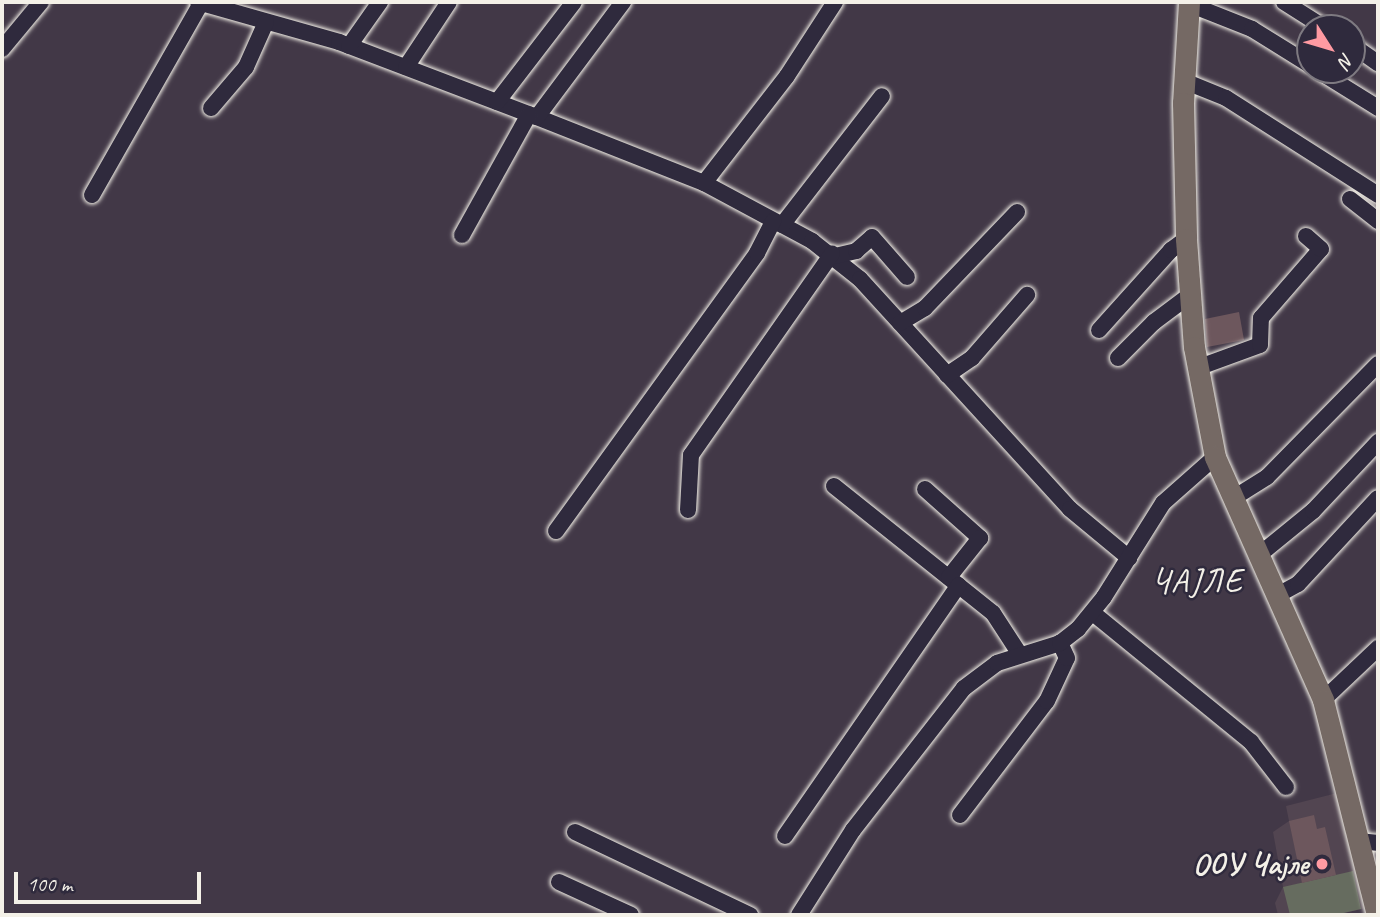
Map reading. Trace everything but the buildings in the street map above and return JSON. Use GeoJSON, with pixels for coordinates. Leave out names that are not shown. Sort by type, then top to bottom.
{"type":"FeatureCollection","features":[{"type":"Feature","properties":{"kind":"main road"},"geometry":{"type":"LineString","coordinates":[[1189,3],[1184,80],[1186,239],[1197,369],[1215,457],[1323,700],[1369,842],[1377,915]]}},
{"type":"Feature","properties":{"kind":"street"},"geometry":{"type":"LineString","coordinates":[[2,49],[41,2]]}},
{"type":"Feature","properties":{"kind":"street"},"geometry":{"type":"LineString","coordinates":[[92,195],[200,2],[228,5],[266,22],[349,46],[704,183],[833,255],[900,323],[1070,509],[1129,558]]}},
{"type":"Feature","properties":{"kind":"street"},"geometry":{"type":"LineString","coordinates":[[349,46],[380,2]]}},
{"type":"Feature","properties":{"kind":"street"},"geometry":{"type":"LineString","coordinates":[[406,67],[449,2]]}},
{"type":"Feature","properties":{"kind":"street"},"geometry":{"type":"LineString","coordinates":[[497,102],[574,2]]}},
{"type":"Feature","properties":{"kind":"street"},"geometry":{"type":"LineString","coordinates":[[462,234],[533,116],[623,2]]}},
{"type":"Feature","properties":{"kind":"street"},"geometry":{"type":"LineString","coordinates":[[704,183],[787,76],[835,2]]}},
{"type":"Feature","properties":{"kind":"street"},"geometry":{"type":"LineString","coordinates":[[1284,2],[1303,14]]}},
{"type":"Feature","properties":{"kind":"street"},"geometry":{"type":"LineString","coordinates":[[1189,3],[1252,29],[1296,56]]}},
{"type":"Feature","properties":{"kind":"street"},"geometry":{"type":"LineString","coordinates":[[211,107],[246,67],[266,22]]}},
{"type":"Feature","properties":{"kind":"street"},"geometry":{"type":"LineString","coordinates":[[1184,80],[1226,98],[1378,195]]}},
{"type":"Feature","properties":{"kind":"street"},"geometry":{"type":"LineString","coordinates":[[1339,84],[1378,108]]}},
{"type":"Feature","properties":{"kind":"street"},"geometry":{"type":"LineString","coordinates":[[556,531],[777,223],[882,96]]}},
{"type":"Feature","properties":{"kind":"street"},"geometry":{"type":"LineString","coordinates":[[1350,200],[1378,221]]}},
{"type":"Feature","properties":{"kind":"street"},"geometry":{"type":"LineString","coordinates":[[900,323],[925,308],[1017,212]]}},
{"type":"Feature","properties":{"kind":"street"},"geometry":{"type":"LineString","coordinates":[[1197,369],[1260,345],[1261,318],[1321,249],[1306,236]]}},
{"type":"Feature","properties":{"kind":"street"},"geometry":{"type":"LineString","coordinates":[[688,510],[691,455],[833,255],[856,251],[873,237],[907,277]]}},
{"type":"Feature","properties":{"kind":"street"},"geometry":{"type":"LineString","coordinates":[[1100,330],[1171,250],[1186,239]]}},
{"type":"Feature","properties":{"kind":"street"},"geometry":{"type":"LineString","coordinates":[[947,375],[972,358],[1027,295]]}},
{"type":"Feature","properties":{"kind":"street"},"geometry":{"type":"LineString","coordinates":[[1118,358],[1154,321],[1190,295]]}},
{"type":"Feature","properties":{"kind":"street"},"geometry":{"type":"LineString","coordinates":[[1232,499],[1267,477],[1378,364]]}},
{"type":"Feature","properties":{"kind":"street"},"geometry":{"type":"LineString","coordinates":[[1259,555],[1313,511],[1378,442]]}},
{"type":"Feature","properties":{"kind":"street"},"geometry":{"type":"LineString","coordinates":[[799,915],[853,831],[938,720],[980,674],[1018,653],[1060,643],[1093,613],[1163,503],[1215,457]]}},
{"type":"Feature","properties":{"kind":"street"},"geometry":{"type":"LineString","coordinates":[[835,486],[1002,622],[1018,653]]}},
{"type":"Feature","properties":{"kind":"street"},"geometry":{"type":"LineString","coordinates":[[785,836],[980,538],[925,489]]}},
{"type":"Feature","properties":{"kind":"street"},"geometry":{"type":"LineString","coordinates":[[1276,596],[1298,584],[1378,498]]}},
{"type":"Feature","properties":{"kind":"street"},"geometry":{"type":"LineString","coordinates":[[1093,613],[1251,741],[1286,787]]}},
{"type":"Feature","properties":{"kind":"street"},"geometry":{"type":"LineString","coordinates":[[960,816],[1051,695],[1067,658],[1060,643]]}},
{"type":"Feature","properties":{"kind":"street"},"geometry":{"type":"LineString","coordinates":[[1323,700],[1378,648]]}},
{"type":"Feature","properties":{"kind":"street"},"geometry":{"type":"LineString","coordinates":[[575,832],[751,915]]}},
{"type":"Feature","properties":{"kind":"street"},"geometry":{"type":"LineString","coordinates":[[559,882],[631,915]]}},
{"type":"Feature","properties":{"kind":"shaded area","name":"ООУ Чајле"},"geometry":{"type":"Polygon","coordinates":[[[1345,791],[1375,906],[1335,915],[1278,915],[1275,903],[1283,887],[1273,832],[1289,821],[1286,806],[1345,791]]]}},
{"type":"Feature","properties":{"kind":"green space"},"geometry":{"type":"Polygon","coordinates":[[[1353,871],[1361,909],[1335,915],[1290,915],[1283,887],[1353,871]]]}},
{"type":"Feature","properties":{"kind":"place","name":"ООУ Чајле"},"geometry":{"type":"Point","coordinates":[1322,864]}},
{"type":"Feature","properties":{"kind":"district","name":"ЧАЈЛЕ"},"geometry":{"type":"Point","coordinates":[1198,582]}}]}
